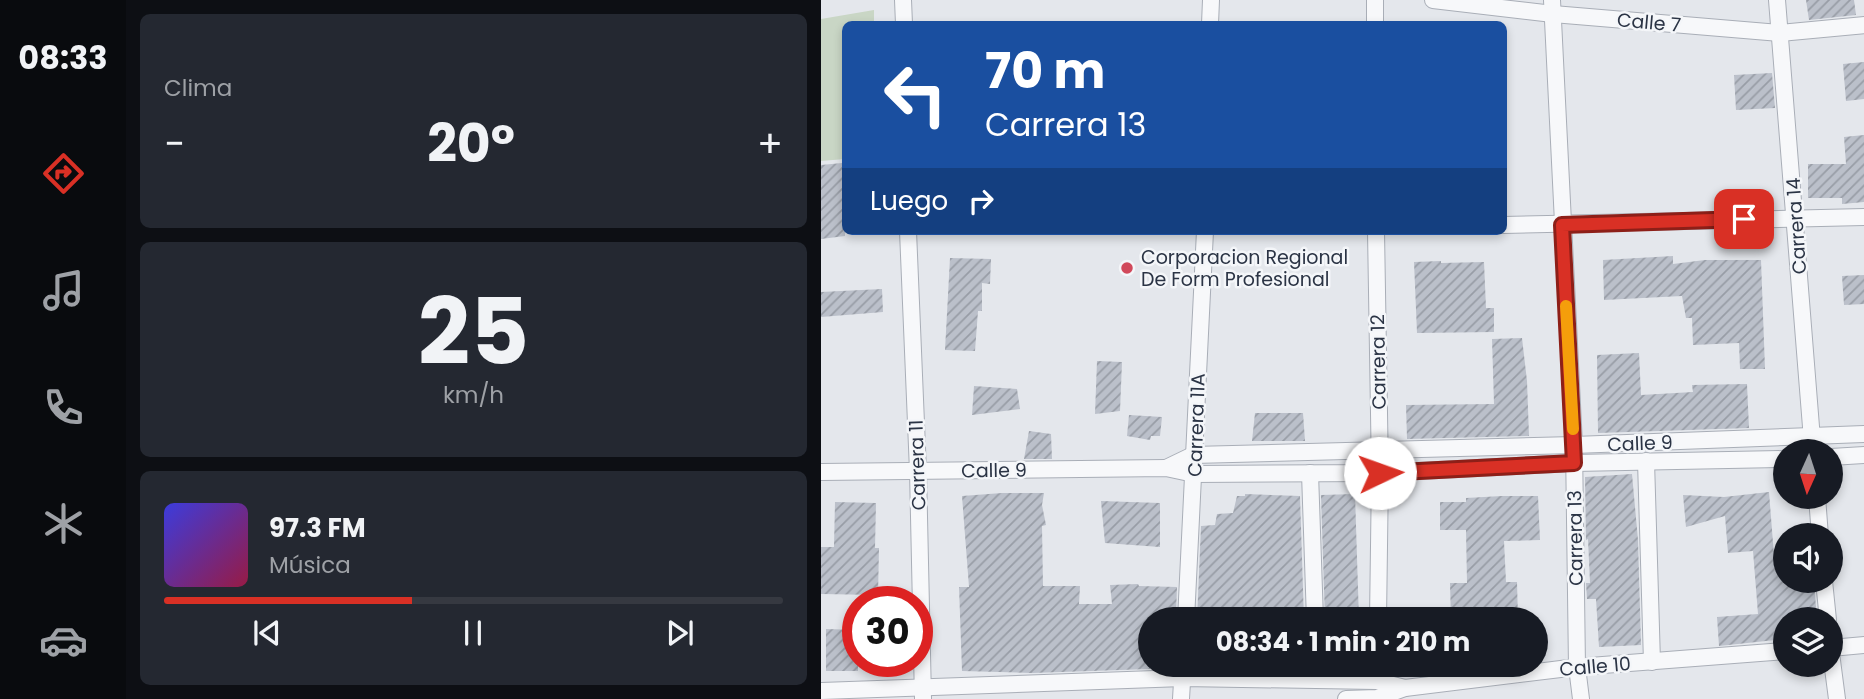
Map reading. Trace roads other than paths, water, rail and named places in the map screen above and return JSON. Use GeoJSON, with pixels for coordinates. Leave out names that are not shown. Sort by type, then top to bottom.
{"type":"FeatureCollection","features":[{"type":"Feature","properties":{"kind":"street"},"geometry":{"type":"LineString","coordinates":[[903,0],[904,21]]}},
{"type":"Feature","properties":{"kind":"street"},"geometry":{"type":"LineString","coordinates":[[1210,21],[1211,0]]}},
{"type":"Feature","properties":{"kind":"street"},"geometry":{"type":"LineString","coordinates":[[1375,0],[1375,21]]}},
{"type":"Feature","properties":{"kind":"street","name":"Calle 7"},"geometry":{"type":"LineString","coordinates":[[1433,0],[1553,7],[1780,33],[1864,25]]}},
{"type":"Feature","properties":{"kind":"street","name":"Carrera 14"},"geometry":{"type":"LineString","coordinates":[[1777,0],[1812,439]]}},
{"type":"Feature","properties":{"kind":"street","name":"Carrera 13"},"geometry":{"type":"LineString","coordinates":[[1553,7],[1574,445],[1578,667],[1581,699]]}},
{"type":"Feature","properties":{"kind":"street"},"geometry":{"type":"LineString","coordinates":[[1507,225],[1864,217]]}},
{"type":"Feature","properties":{"kind":"street","name":"Carrera 11"},"geometry":{"type":"LineString","coordinates":[[908,235],[918,471],[923,693]]}},
{"type":"Feature","properties":{"kind":"street","name":"Carrera 11A"},"geometry":{"type":"LineString","coordinates":[[1187,607],[1205,235]]}},
{"type":"Feature","properties":{"kind":"street","name":"Carrera 12"},"geometry":{"type":"LineString","coordinates":[[1376,235],[1380,473],[1377,607]]}},
{"type":"Feature","properties":{"kind":"street","name":"Calle 9"},"geometry":{"type":"LineString","coordinates":[[1838,439],[1864,434]]}},
{"type":"Feature","properties":{"kind":"street","name":"Calle 9"},"geometry":{"type":"LineString","coordinates":[[1166,468],[1193,455],[1574,445],[1773,444]]}},
{"type":"Feature","properties":{"kind":"street"},"geometry":{"type":"LineString","coordinates":[[1843,456],[1864,455]]}},
{"type":"Feature","properties":{"kind":"street","name":"Calle 9"},"geometry":{"type":"LineString","coordinates":[[821,472],[1166,468],[1194,474],[1380,473],[1574,463],[1773,459]]}},
{"type":"Feature","properties":{"kind":"street"},"geometry":{"type":"LineString","coordinates":[[1646,461],[1652,662]]}},
{"type":"Feature","properties":{"kind":"street"},"geometry":{"type":"LineString","coordinates":[[1310,473],[1315,607]]}},
{"type":"Feature","properties":{"kind":"street"},"geometry":{"type":"LineString","coordinates":[[1843,649],[1864,645]]}},
{"type":"Feature","properties":{"kind":"street","name":"Calle 10"},"geometry":{"type":"LineString","coordinates":[[1346,699],[1377,699],[1405,688],[1578,667],[1773,653]]}},
{"type":"Feature","properties":{"kind":"street","name":"Calle 10"},"geometry":{"type":"LineString","coordinates":[[821,691],[923,693],[1138,676]]}},
{"type":"Feature","properties":{"kind":"street"},"geometry":{"type":"LineString","coordinates":[[1181,699],[1183,677]]}},
{"type":"Feature","properties":{"kind":"street"},"geometry":{"type":"LineString","coordinates":[[1377,677],[1377,699]]}},
{"type":"Feature","properties":{"kind":"street","name":"Calle 10"},"geometry":{"type":"LineString","coordinates":[[1384,677],[1405,688]]}},
{"type":"Feature","properties":{"kind":"street"},"geometry":{"type":"LineString","coordinates":[[1834,677],[1837,699]]}},
{"type":"Feature","properties":{"kind":"place","name":"Corporacion Regional De Form Profesional"},"geometry":{"type":"Point","coordinates":[1127,268]}}]}
